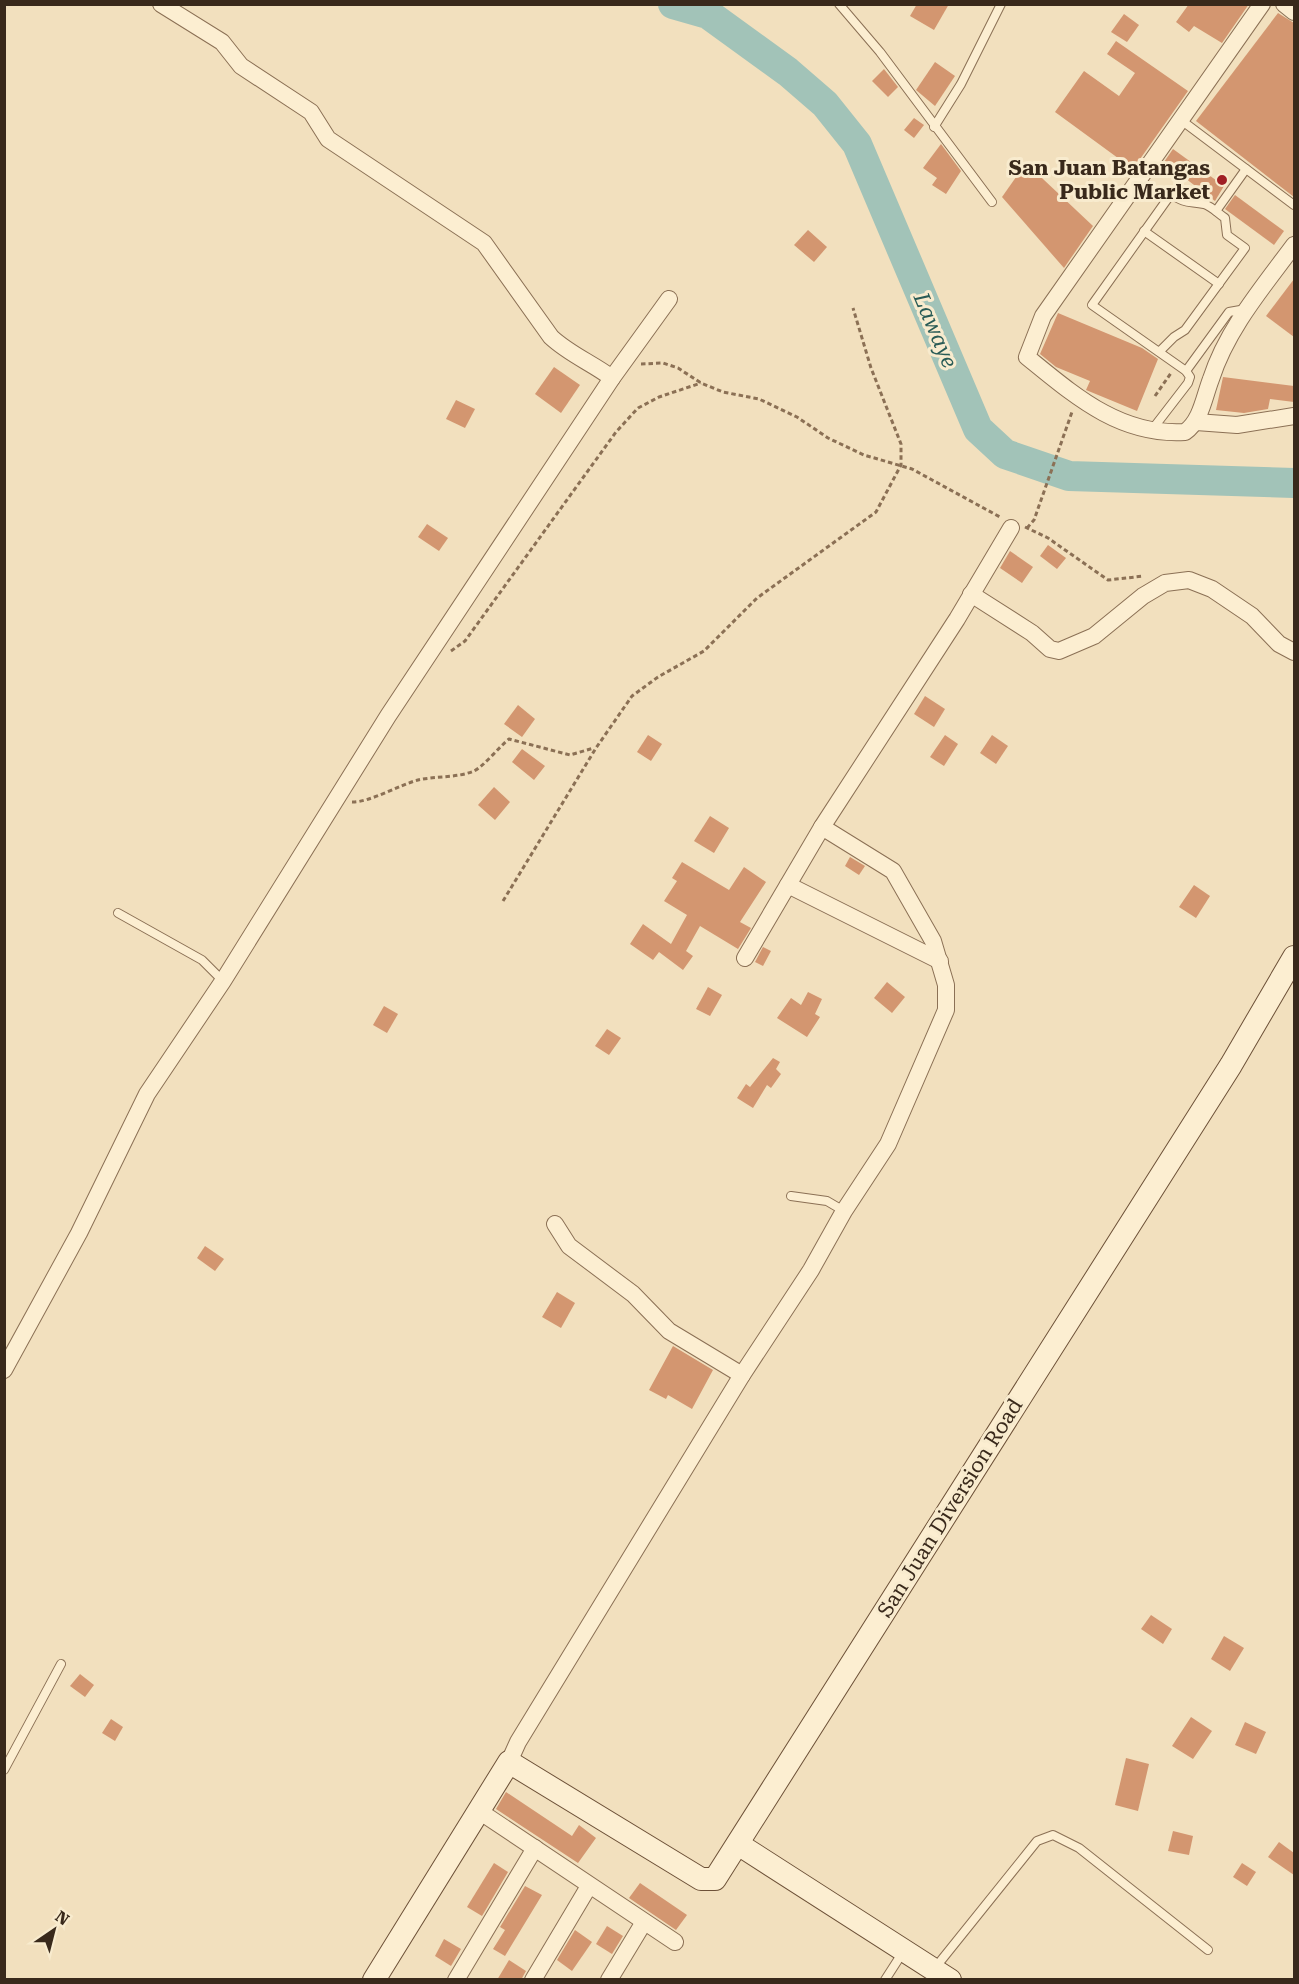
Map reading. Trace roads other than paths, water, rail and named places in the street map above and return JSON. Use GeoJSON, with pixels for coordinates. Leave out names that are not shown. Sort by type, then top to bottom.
{"type":"FeatureCollection","features":[{"type":"Feature","properties":{"kind":"street"},"geometry":{"type":"LineString","coordinates":[[161,4],[222,42],[241,66],[311,112],[328,139],[484,243],[551,337],[561,347],[593,364],[612,378]]}},
{"type":"Feature","properties":{"kind":"street"},"geometry":{"type":"LineString","coordinates":[[1262,4],[1043,316],[1027,357],[1077,398],[1106,416],[1150,432],[1237,425],[1294,416]]}},
{"type":"Feature","properties":{"kind":"street"},"geometry":{"type":"LineString","coordinates":[[1284,4],[1294,12]]}},
{"type":"Feature","properties":{"kind":"street"},"geometry":{"type":"LineString","coordinates":[[1190,427],[1216,361],[1246,309],[1294,245]]}},
{"type":"Feature","properties":{"kind":"street"},"geometry":{"type":"LineString","coordinates":[[4,1370],[79,1233],[147,1094],[223,981],[388,716],[612,378],[669,299]]}},
{"type":"Feature","properties":{"kind":"street"},"geometry":{"type":"LineString","coordinates":[[745,958],[822,827],[1011,528]]}},
{"type":"Feature","properties":{"kind":"street"},"geometry":{"type":"LineString","coordinates":[[971,594],[1032,633],[1050,649],[1059,651],[1094,636],[1143,596],[1165,583],[1189,580],[1212,589],[1252,616],[1279,644],[1294,652]]}},
{"type":"Feature","properties":{"kind":"street"},"geometry":{"type":"LineString","coordinates":[[374,1980],[510,1762],[519,1742],[742,1376],[811,1270],[844,1211],[888,1144],[946,1010],[946,985],[940,961],[923,921],[893,871],[822,827]]}},
{"type":"Feature","properties":{"kind":"street"},"geometry":{"type":"LineString","coordinates":[[788,885],[940,961]]}},
{"type":"Feature","properties":{"kind":"street","name":"San Juan Diversion Road"},"geometry":{"type":"LineString","coordinates":[[510,1762],[701,1879],[715,1879],[1231,1065],[1294,957]]}},
{"type":"Feature","properties":{"kind":"street"},"geometry":{"type":"LineString","coordinates":[[555,1224],[569,1246],[633,1294],[669,1331],[742,1376]]}},
{"type":"Feature","properties":{"kind":"street"},"geometry":{"type":"LineString","coordinates":[[479,1811],[675,1942]]}},
{"type":"Feature","properties":{"kind":"street"},"geometry":{"type":"LineString","coordinates":[[738,1844],[945,1976]]}},
{"type":"Feature","properties":{"kind":"street"},"geometry":{"type":"LineString","coordinates":[[456,1980],[535,1848]]}},
{"type":"Feature","properties":{"kind":"street"},"geometry":{"type":"LineString","coordinates":[[533,1980],[589,1886]]}},
{"type":"Feature","properties":{"kind":"street"},"geometry":{"type":"LineString","coordinates":[[609,1980],[644,1922]]}},
{"type":"Feature","properties":{"kind":"lane"},"geometry":{"type":"LineString","coordinates":[[839,4],[880,52],[992,202]]}},
{"type":"Feature","properties":{"kind":"lane"},"geometry":{"type":"LineString","coordinates":[[934,127],[962,84],[1001,4]]}},
{"type":"Feature","properties":{"kind":"lane"},"geometry":{"type":"LineString","coordinates":[[1181,120],[1294,205]]}},
{"type":"Feature","properties":{"kind":"lane"},"geometry":{"type":"LineString","coordinates":[[1215,211],[1246,169]]}},
{"type":"Feature","properties":{"kind":"lane"},"geometry":{"type":"LineString","coordinates":[[1150,432],[1188,383],[1190,377],[1186,370],[1092,304],[1171,194],[1184,203],[1206,205],[1225,218],[1227,235],[1245,248],[1185,330],[1160,351]]}},
{"type":"Feature","properties":{"kind":"lane"},"geometry":{"type":"LineString","coordinates":[[1144,231],[1219,284]]}},
{"type":"Feature","properties":{"kind":"lane"},"geometry":{"type":"LineString","coordinates":[[1186,370],[1229,312],[1246,309]]}},
{"type":"Feature","properties":{"kind":"lane"},"geometry":{"type":"LineString","coordinates":[[118,913],[202,960],[223,981]]}},
{"type":"Feature","properties":{"kind":"lane"},"geometry":{"type":"LineString","coordinates":[[791,1196],[827,1201],[844,1211]]}},
{"type":"Feature","properties":{"kind":"lane"},"geometry":{"type":"LineString","coordinates":[[4,1770],[61,1664]]}},
{"type":"Feature","properties":{"kind":"lane"},"geometry":{"type":"LineString","coordinates":[[945,1976],[1037,1841],[1053,1835],[1079,1848],[1208,1950]]}},
{"type":"Feature","properties":{"kind":"lane"},"geometry":{"type":"LineString","coordinates":[[885,1980],[905,1949]]}},
{"type":"Feature","properties":{"kind":"waterway","name":"Lawaye"},"geometry":{"type":"LineString","coordinates":[[673,4],[708,14],[788,72],[825,104],[857,144],[978,429],[1005,454],[1069,476],[1294,483]]}},
{"type":"Feature","properties":{"kind":"place","name":"San Juan Batangas Public Market"},"geometry":{"type":"Point","coordinates":[1222,180]}}]}
